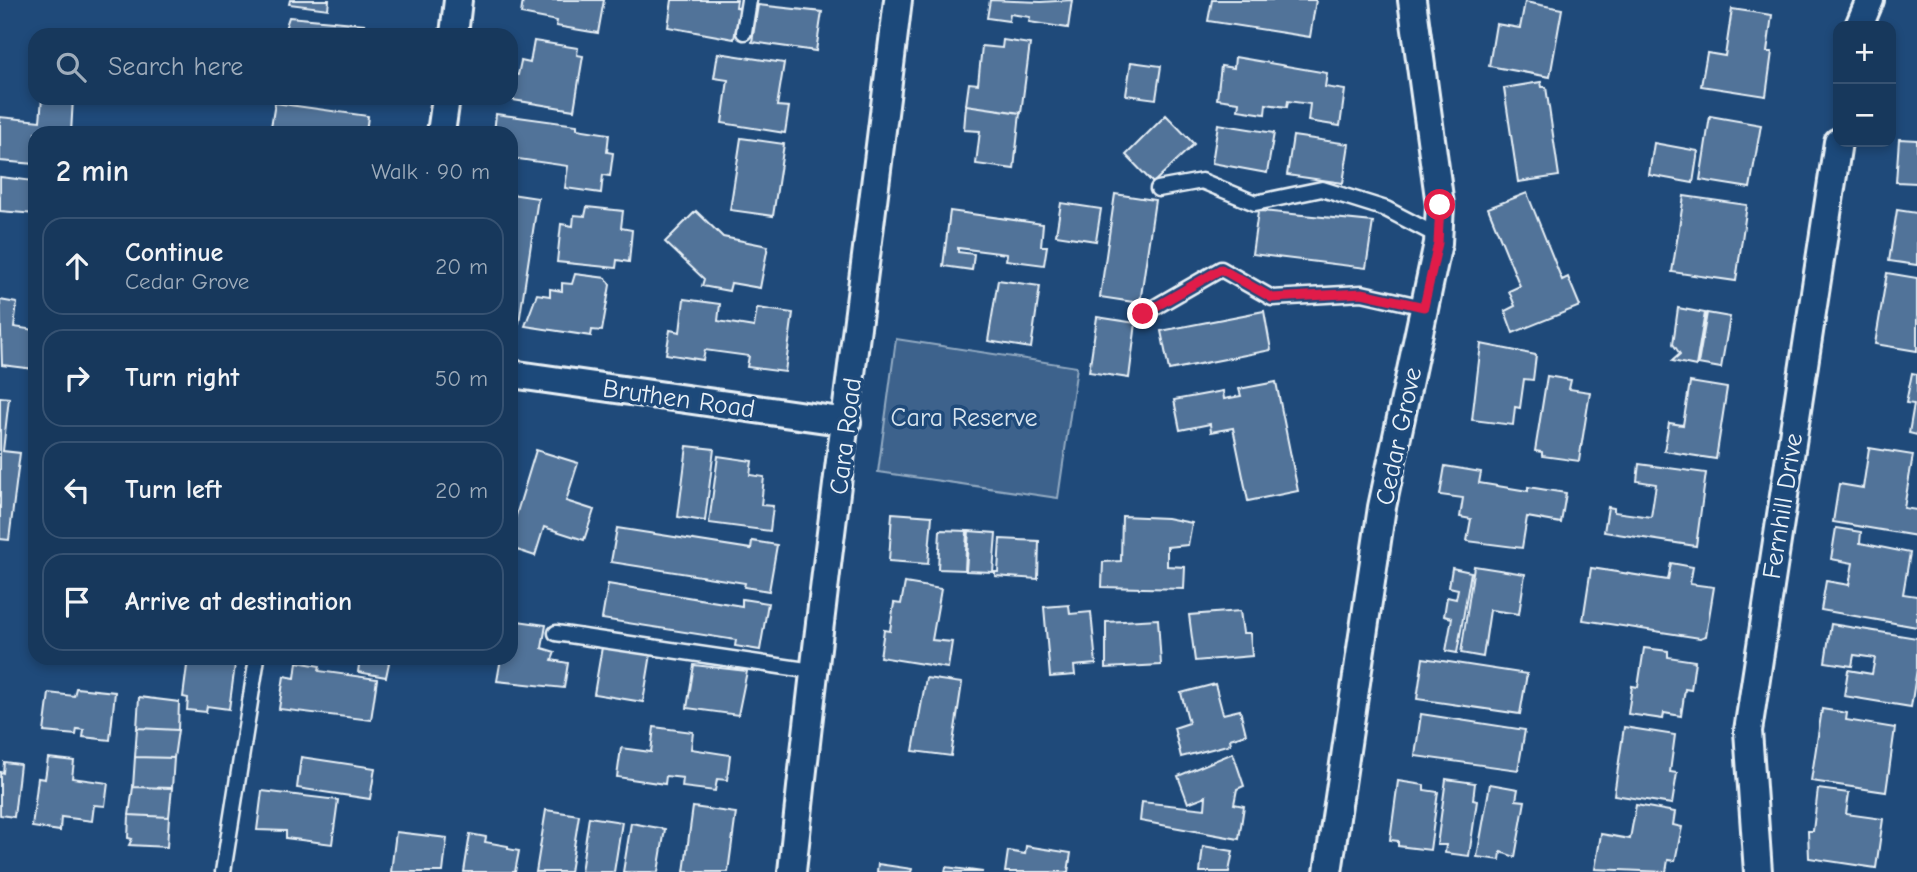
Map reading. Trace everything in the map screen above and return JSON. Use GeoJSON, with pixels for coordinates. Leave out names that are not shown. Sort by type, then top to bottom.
{"type":"FeatureCollection","features":[{"type":"Feature","properties":{"kind":"street"},"geometry":{"type":"LineString","coordinates":[[455,28],[458,0]]}},
{"type":"Feature","properties":{"kind":"street","name":"Cara Road"},"geometry":{"type":"LineString","coordinates":[[792,872],[813,671],[847,422],[898,0]]}},
{"type":"Feature","properties":{"kind":"street","name":"Cedar Grove"},"geometry":{"type":"LineString","coordinates":[[1328,872],[1382,507],[1438,236],[1440,205],[1412,0]]}},
{"type":"Feature","properties":{"kind":"street"},"geometry":{"type":"LineString","coordinates":[[1861,21],[1870,0]]}},
{"type":"Feature","properties":{"kind":"street"},"geometry":{"type":"LineString","coordinates":[[443,126],[445,105]]}},
{"type":"Feature","properties":{"kind":"street","name":"Fernhill Drive"},"geometry":{"type":"LineString","coordinates":[[1758,872],[1748,731],[1837,147]]}},
{"type":"Feature","properties":{"kind":"street","name":"Bruthen Road"},"geometry":{"type":"LineString","coordinates":[[518,375],[847,422]]}},
{"type":"Feature","properties":{"kind":"lane"},"geometry":{"type":"LineString","coordinates":[[744,32],[748,0]]}},
{"type":"Feature","properties":{"kind":"lane"},"geometry":{"type":"LineString","coordinates":[[1158,189],[1202,181],[1255,203],[1322,189],[1386,209],[1438,236]]}},
{"type":"Feature","properties":{"kind":"lane"},"geometry":{"type":"LineString","coordinates":[[1143,314],[1221,269],[1272,298],[1362,293],[1424,307]]}},
{"type":"Feature","properties":{"kind":"lane"},"geometry":{"type":"LineString","coordinates":[[556,632],[813,671]]}},
{"type":"Feature","properties":{"kind":"lane"},"geometry":{"type":"LineString","coordinates":[[223,872],[256,665]]}},
{"type":"Feature","properties":{"kind":"green space","name":"Cara Reserve"},"geometry":{"type":"Polygon","coordinates":[[[896,339],[1077,367],[1058,498],[878,472],[896,339]]]}},
{"type":"Feature","properties":{"kind":"building"},"geometry":{"type":"Polygon","coordinates":[[[290,0],[329,0],[328,9],[289,4],[290,0]]]}},
{"type":"Feature","properties":{"kind":"building"},"geometry":{"type":"Polygon","coordinates":[[[523,0],[604,0],[598,33],[556,26],[557,21],[521,14],[523,0]]]}},
{"type":"Feature","properties":{"kind":"building"},"geometry":{"type":"Polygon","coordinates":[[[672,0],[737,0],[736,7],[740,8],[734,39],[668,27],[672,0]]]}},
{"type":"Feature","properties":{"kind":"building"},"geometry":{"type":"Polygon","coordinates":[[[990,0],[1072,0],[1068,28],[1029,22],[1030,17],[1010,14],[1009,21],[987,18],[990,0]]]}},
{"type":"Feature","properties":{"kind":"building"},"geometry":{"type":"Polygon","coordinates":[[[1212,0],[1316,0],[1310,37],[1208,21],[1212,0]]]}},
{"type":"Feature","properties":{"kind":"building"},"geometry":{"type":"Polygon","coordinates":[[[1525,2],[1562,9],[1550,77],[1489,66],[1496,24],[1520,28],[1525,2]]]}},
{"type":"Feature","properties":{"kind":"building"},"geometry":{"type":"Polygon","coordinates":[[[758,5],[822,12],[816,51],[752,42],[758,5]]]}},
{"type":"Feature","properties":{"kind":"building"},"geometry":{"type":"Polygon","coordinates":[[[1732,9],[1772,15],[1767,52],[1772,52],[1766,96],[1701,86],[1707,53],[1725,56],[1732,9]]]}},
{"type":"Feature","properties":{"kind":"building"},"geometry":{"type":"Polygon","coordinates":[[[289,17],[364,24],[363,28],[285,28],[289,17]]]}},
{"type":"Feature","properties":{"kind":"building"},"geometry":{"type":"Polygon","coordinates":[[[1003,40],[1030,44],[1021,113],[966,105],[969,83],[978,84],[982,46],[1002,48],[1003,40]]]}},
{"type":"Feature","properties":{"kind":"building"},"geometry":{"type":"Polygon","coordinates":[[[534,41],[578,48],[577,55],[583,56],[574,110],[518,101],[521,61],[530,63],[534,41]]]}},
{"type":"Feature","properties":{"kind":"building"},"geometry":{"type":"Polygon","coordinates":[[[718,53],[784,63],[777,106],[789,107],[785,133],[722,123],[728,80],[714,78],[718,53]]]}},
{"type":"Feature","properties":{"kind":"building"},"geometry":{"type":"Polygon","coordinates":[[[1235,57],[1327,73],[1325,87],[1345,90],[1340,126],[1308,121],[1310,104],[1288,101],[1287,107],[1266,104],[1265,114],[1238,110],[1239,102],[1217,99],[1221,66],[1234,68],[1235,57]]]}},
{"type":"Feature","properties":{"kind":"building"},"geometry":{"type":"Polygon","coordinates":[[[1131,62],[1161,66],[1156,99],[1126,95],[1131,62]]]}},
{"type":"Feature","properties":{"kind":"building"},"geometry":{"type":"Polygon","coordinates":[[[1541,82],[1542,87],[1546,87],[1559,176],[1518,182],[1504,88],[1541,82]]]}},
{"type":"Feature","properties":{"kind":"building"},"geometry":{"type":"Polygon","coordinates":[[[41,105],[73,105],[71,126],[28,126],[28,163],[0,161],[0,117],[40,121],[41,105]]]}},
{"type":"Feature","properties":{"kind":"building"},"geometry":{"type":"Polygon","coordinates":[[[275,105],[368,116],[367,126],[271,126],[275,105]]]}},
{"type":"Feature","properties":{"kind":"building"},"geometry":{"type":"Polygon","coordinates":[[[966,105],[1020,113],[1014,169],[976,164],[980,131],[964,130],[966,105]]]}},
{"type":"Feature","properties":{"kind":"building"},"geometry":{"type":"Polygon","coordinates":[[[496,114],[577,125],[577,129],[609,134],[607,152],[613,153],[610,176],[603,175],[601,193],[565,188],[568,166],[518,159],[518,126],[495,126],[496,114]]]}},
{"type":"Feature","properties":{"kind":"building"},"geometry":{"type":"Polygon","coordinates":[[[1166,115],[1194,144],[1153,183],[1126,155],[1166,115]]]}},
{"type":"Feature","properties":{"kind":"building"},"geometry":{"type":"Polygon","coordinates":[[[1710,116],[1761,125],[1750,188],[1700,180],[1710,116]]]}},
{"type":"Feature","properties":{"kind":"building"},"geometry":{"type":"Polygon","coordinates":[[[1218,124],[1274,133],[1267,173],[1212,163],[1218,124]]]}},
{"type":"Feature","properties":{"kind":"building"},"geometry":{"type":"Polygon","coordinates":[[[1293,136],[1349,144],[1343,183],[1287,175],[1293,136]]]}},
{"type":"Feature","properties":{"kind":"building"},"geometry":{"type":"Polygon","coordinates":[[[741,138],[784,144],[773,216],[730,210],[741,138]]]}},
{"type":"Feature","properties":{"kind":"building"},"geometry":{"type":"Polygon","coordinates":[[[1899,139],[1917,140],[1917,183],[1896,182],[1899,139]]]}},
{"type":"Feature","properties":{"kind":"building"},"geometry":{"type":"Polygon","coordinates":[[[1654,143],[1698,151],[1693,183],[1649,175],[1654,143]]]}},
{"type":"Feature","properties":{"kind":"building"},"geometry":{"type":"Polygon","coordinates":[[[0,177],[28,180],[28,213],[0,211],[0,177]]]}},
{"type":"Feature","properties":{"kind":"building"},"geometry":{"type":"Polygon","coordinates":[[[1527,193],[1562,280],[1568,277],[1580,306],[1513,333],[1505,311],[1515,306],[1509,291],[1520,286],[1488,208],[1527,193]]]}},
{"type":"Feature","properties":{"kind":"building"},"geometry":{"type":"Polygon","coordinates":[[[1115,194],[1155,200],[1140,303],[1100,297],[1115,194]]]}},
{"type":"Feature","properties":{"kind":"building"},"geometry":{"type":"Polygon","coordinates":[[[518,195],[538,198],[518,323],[518,195]]]}},
{"type":"Feature","properties":{"kind":"building"},"geometry":{"type":"Polygon","coordinates":[[[1684,196],[1747,205],[1736,281],[1672,272],[1684,196]]]}},
{"type":"Feature","properties":{"kind":"building"},"geometry":{"type":"Polygon","coordinates":[[[1061,203],[1101,209],[1096,241],[1056,235],[1061,203]]]}},
{"type":"Feature","properties":{"kind":"building"},"geometry":{"type":"Polygon","coordinates":[[[587,207],[623,211],[621,228],[632,230],[629,262],[617,260],[616,268],[557,262],[561,224],[573,226],[574,215],[585,216],[587,207]]]}},
{"type":"Feature","properties":{"kind":"building"},"geometry":{"type":"Polygon","coordinates":[[[1897,210],[1917,213],[1917,265],[1889,261],[1897,210]]]}},
{"type":"Feature","properties":{"kind":"building"},"geometry":{"type":"Polygon","coordinates":[[[696,211],[723,237],[768,246],[760,288],[731,283],[729,291],[702,286],[704,279],[665,242],[696,211]]]}},
{"type":"Feature","properties":{"kind":"building"},"geometry":{"type":"Polygon","coordinates":[[[950,211],[1043,224],[1041,246],[1047,246],[1044,265],[1006,260],[1007,254],[958,248],[958,252],[974,254],[972,270],[943,266],[950,211]]]}},
{"type":"Feature","properties":{"kind":"building"},"geometry":{"type":"Polygon","coordinates":[[[1258,212],[1373,222],[1366,268],[1252,254],[1258,212]]]}},
{"type":"Feature","properties":{"kind":"building"},"geometry":{"type":"Polygon","coordinates":[[[1887,273],[1917,278],[1917,351],[1875,344],[1887,273]]]}},
{"type":"Feature","properties":{"kind":"building"},"geometry":{"type":"Polygon","coordinates":[[[575,274],[606,278],[610,285],[602,331],[592,330],[591,336],[525,326],[537,294],[550,296],[550,289],[562,291],[562,283],[572,284],[575,274]]]}},
{"type":"Feature","properties":{"kind":"building"},"geometry":{"type":"Polygon","coordinates":[[[998,280],[1040,286],[1031,348],[988,341],[998,280]]]}},
{"type":"Feature","properties":{"kind":"building"},"geometry":{"type":"Polygon","coordinates":[[[684,299],[720,304],[718,321],[754,327],[757,308],[793,313],[785,372],[747,367],[749,356],[705,350],[703,360],[666,354],[670,330],[680,332],[684,299]]]}},
{"type":"Feature","properties":{"kind":"building"},"geometry":{"type":"Polygon","coordinates":[[[0,300],[17,303],[14,327],[28,329],[28,368],[2,365],[0,300]]]}},
{"type":"Feature","properties":{"kind":"building"},"geometry":{"type":"Polygon","coordinates":[[[1678,308],[1705,313],[1696,366],[1672,361],[1680,354],[1673,344],[1678,308]]]}},
{"type":"Feature","properties":{"kind":"building"},"geometry":{"type":"Polygon","coordinates":[[[1264,311],[1271,350],[1169,370],[1161,331],[1264,311]]]}},
{"type":"Feature","properties":{"kind":"building"},"geometry":{"type":"Polygon","coordinates":[[[1707,313],[1730,317],[1721,368],[1698,364],[1707,313]]]}},
{"type":"Feature","properties":{"kind":"building"},"geometry":{"type":"Polygon","coordinates":[[[1097,317],[1136,323],[1129,378],[1089,372],[1097,317]]]}},
{"type":"Feature","properties":{"kind":"building"},"geometry":{"type":"Polygon","coordinates":[[[1481,344],[1536,355],[1533,380],[1524,379],[1520,408],[1515,407],[1513,425],[1472,420],[1481,344]]]}},
{"type":"Feature","properties":{"kind":"building"},"geometry":{"type":"Polygon","coordinates":[[[1912,373],[1917,374],[1917,435],[1909,433],[1914,404],[1906,403],[1912,373]]]}},
{"type":"Feature","properties":{"kind":"building"},"geometry":{"type":"Polygon","coordinates":[[[1547,376],[1571,380],[1569,389],[1590,392],[1579,461],[1542,456],[1542,452],[1535,451],[1547,376]]]}},
{"type":"Feature","properties":{"kind":"building"},"geometry":{"type":"Polygon","coordinates":[[[1276,382],[1298,491],[1248,501],[1233,428],[1211,432],[1210,424],[1180,430],[1174,400],[1223,391],[1224,399],[1241,396],[1239,389],[1276,382]]]}},
{"type":"Feature","properties":{"kind":"building"},"geometry":{"type":"Polygon","coordinates":[[[1690,382],[1727,388],[1716,459],[1664,451],[1669,423],[1683,425],[1690,382]]]}},
{"type":"Feature","properties":{"kind":"building"},"geometry":{"type":"Polygon","coordinates":[[[0,397],[9,398],[3,451],[20,453],[9,540],[0,539],[0,397]]]}},
{"type":"Feature","properties":{"kind":"building"},"geometry":{"type":"Polygon","coordinates":[[[687,446],[714,449],[705,521],[678,517],[687,446]]]}},
{"type":"Feature","properties":{"kind":"building"},"geometry":{"type":"Polygon","coordinates":[[[1869,448],[1913,455],[1904,508],[1917,510],[1917,536],[1833,522],[1839,484],[1863,488],[1869,448]]]}},
{"type":"Feature","properties":{"kind":"building"},"geometry":{"type":"Polygon","coordinates":[[[536,450],[578,463],[566,501],[594,510],[584,540],[544,527],[535,556],[518,550],[518,509],[536,450]]]}},
{"type":"Feature","properties":{"kind":"building"},"geometry":{"type":"Polygon","coordinates":[[[718,456],[752,461],[750,475],[764,477],[761,505],[773,506],[770,531],[709,523],[718,456]]]}},
{"type":"Feature","properties":{"kind":"building"},"geometry":{"type":"Polygon","coordinates":[[[1639,464],[1706,473],[1696,546],[1604,532],[1608,507],[1614,508],[1614,512],[1651,517],[1656,484],[1637,481],[1639,464]]]}},
{"type":"Feature","properties":{"kind":"building"},"geometry":{"type":"Polygon","coordinates":[[[1445,466],[1481,472],[1479,483],[1528,491],[1528,487],[1566,493],[1561,523],[1527,517],[1522,548],[1467,541],[1471,519],[1460,517],[1463,498],[1440,495],[1445,466]]]}},
{"type":"Feature","properties":{"kind":"building"},"geometry":{"type":"Polygon","coordinates":[[[892,513],[932,516],[928,564],[889,561],[892,513]]]}},
{"type":"Feature","properties":{"kind":"building"},"geometry":{"type":"Polygon","coordinates":[[[1122,516],[1167,518],[1192,523],[1188,545],[1167,547],[1167,566],[1185,567],[1184,589],[1102,587],[1103,562],[1121,561],[1122,516]]]}},
{"type":"Feature","properties":{"kind":"building"},"geometry":{"type":"Polygon","coordinates":[[[617,528],[751,549],[752,541],[777,545],[769,591],[744,587],[745,583],[611,562],[617,528]]]}},
{"type":"Feature","properties":{"kind":"building"},"geometry":{"type":"Polygon","coordinates":[[[1836,528],[1861,532],[1860,543],[1910,553],[1903,594],[1917,596],[1917,627],[1821,610],[1826,581],[1849,585],[1853,563],[1831,559],[1836,528]]]}},
{"type":"Feature","properties":{"kind":"building"},"geometry":{"type":"Polygon","coordinates":[[[940,530],[967,531],[965,570],[938,569],[940,530]]]}},
{"type":"Feature","properties":{"kind":"building"},"geometry":{"type":"Polygon","coordinates":[[[969,531],[996,533],[993,572],[966,571],[969,531]]]}},
{"type":"Feature","properties":{"kind":"building"},"geometry":{"type":"Polygon","coordinates":[[[1000,539],[1039,541],[1038,579],[995,576],[995,572],[998,572],[1000,539]]]}},
{"type":"Feature","properties":{"kind":"building"},"geometry":{"type":"Polygon","coordinates":[[[1671,563],[1693,567],[1690,584],[1714,587],[1706,636],[1700,638],[1583,620],[1591,568],[1668,580],[1671,563]]]}},
{"type":"Feature","properties":{"kind":"building"},"geometry":{"type":"Polygon","coordinates":[[[1474,566],[1525,574],[1519,614],[1490,610],[1483,657],[1461,653],[1474,566]]]}},
{"type":"Feature","properties":{"kind":"building"},"geometry":{"type":"Polygon","coordinates":[[[1452,568],[1471,572],[1457,653],[1446,651],[1452,618],[1444,616],[1447,597],[1456,599],[1458,589],[1449,587],[1452,568]]]}},
{"type":"Feature","properties":{"kind":"building"},"geometry":{"type":"Polygon","coordinates":[[[905,583],[941,589],[932,640],[952,642],[948,668],[880,657],[884,630],[890,631],[894,603],[901,604],[905,583]]]}},
{"type":"Feature","properties":{"kind":"building"},"geometry":{"type":"Polygon","coordinates":[[[608,584],[742,606],[742,599],[768,603],[760,650],[735,646],[736,640],[602,619],[608,584]]]}},
{"type":"Feature","properties":{"kind":"building"},"geometry":{"type":"Polygon","coordinates":[[[1069,605],[1070,614],[1091,612],[1096,664],[1074,666],[1075,675],[1050,677],[1044,607],[1069,605]]]}},
{"type":"Feature","properties":{"kind":"building"},"geometry":{"type":"Polygon","coordinates":[[[1240,611],[1243,633],[1250,633],[1252,656],[1195,661],[1189,615],[1240,611]]]}},
{"type":"Feature","properties":{"kind":"building"},"geometry":{"type":"Polygon","coordinates":[[[1158,619],[1161,665],[1106,668],[1106,622],[1158,619]]]}},
{"type":"Feature","properties":{"kind":"building"},"geometry":{"type":"Polygon","coordinates":[[[518,621],[546,625],[542,648],[555,652],[552,660],[568,663],[564,688],[497,681],[500,665],[518,665],[518,621]]]}},
{"type":"Feature","properties":{"kind":"building"},"geometry":{"type":"Polygon","coordinates":[[[1831,624],[1917,638],[1917,669],[1911,707],[1844,696],[1848,670],[1872,674],[1875,658],[1854,655],[1852,666],[1825,662],[1831,624]]]}},
{"type":"Feature","properties":{"kind":"building"},"geometry":{"type":"Polygon","coordinates":[[[602,647],[651,654],[643,702],[594,694],[602,647]]]}},
{"type":"Feature","properties":{"kind":"building"},"geometry":{"type":"Polygon","coordinates":[[[1644,648],[1668,651],[1668,657],[1695,661],[1691,690],[1685,689],[1681,716],[1664,713],[1663,719],[1628,714],[1632,686],[1638,687],[1644,648]]]}},
{"type":"Feature","properties":{"kind":"building"},"geometry":{"type":"Polygon","coordinates":[[[1423,658],[1527,674],[1520,714],[1417,699],[1423,658]]]}},
{"type":"Feature","properties":{"kind":"building"},"geometry":{"type":"Polygon","coordinates":[[[187,665],[235,665],[229,709],[207,706],[206,712],[187,710],[188,698],[183,697],[187,665]]]}},
{"type":"Feature","properties":{"kind":"building"},"geometry":{"type":"Polygon","coordinates":[[[297,665],[314,665],[320,666],[319,671],[377,679],[371,720],[279,709],[284,676],[295,678],[297,665]]]}},
{"type":"Feature","properties":{"kind":"building"},"geometry":{"type":"Polygon","coordinates":[[[359,665],[389,665],[386,677],[358,672],[359,665]]]}},
{"type":"Feature","properties":{"kind":"building"},"geometry":{"type":"Polygon","coordinates":[[[694,665],[747,671],[738,715],[687,708],[694,665]]]}},
{"type":"Feature","properties":{"kind":"building"},"geometry":{"type":"Polygon","coordinates":[[[926,678],[962,683],[951,756],[913,751],[926,678]]]}},
{"type":"Feature","properties":{"kind":"building"},"geometry":{"type":"Polygon","coordinates":[[[1215,684],[1223,714],[1240,710],[1246,734],[1230,739],[1231,744],[1181,757],[1174,728],[1189,723],[1181,693],[1215,684]]]}},
{"type":"Feature","properties":{"kind":"building"},"geometry":{"type":"Polygon","coordinates":[[[76,688],[115,692],[110,740],[83,737],[84,730],[77,729],[76,735],[44,732],[49,693],[74,696],[76,688]]]}},
{"type":"Feature","properties":{"kind":"building"},"geometry":{"type":"Polygon","coordinates":[[[139,697],[179,702],[178,730],[137,728],[139,697]]]}},
{"type":"Feature","properties":{"kind":"building"},"geometry":{"type":"Polygon","coordinates":[[[1822,709],[1847,713],[1846,720],[1895,728],[1886,792],[1811,781],[1822,709]]]}},
{"type":"Feature","properties":{"kind":"building"},"geometry":{"type":"Polygon","coordinates":[[[1421,714],[1525,730],[1518,770],[1415,756],[1421,714]]]}},
{"type":"Feature","properties":{"kind":"building"},"geometry":{"type":"Polygon","coordinates":[[[654,727],[693,732],[691,749],[730,755],[727,780],[717,779],[715,791],[682,787],[683,778],[666,776],[665,784],[617,777],[621,748],[651,752],[654,727]]]}},
{"type":"Feature","properties":{"kind":"building"},"geometry":{"type":"Polygon","coordinates":[[[1624,727],[1675,735],[1670,772],[1677,773],[1672,804],[1614,795],[1624,727]]]}},
{"type":"Feature","properties":{"kind":"building"},"geometry":{"type":"Polygon","coordinates":[[[137,728],[178,730],[174,758],[135,757],[137,728]]]}},
{"type":"Feature","properties":{"kind":"building"},"geometry":{"type":"Polygon","coordinates":[[[1233,753],[1244,786],[1237,789],[1234,804],[1244,806],[1239,839],[1140,821],[1142,802],[1205,809],[1206,796],[1188,803],[1178,776],[1233,753]]]}},
{"type":"Feature","properties":{"kind":"building"},"geometry":{"type":"Polygon","coordinates":[[[135,757],[174,758],[172,788],[133,787],[135,757]]]}},
{"type":"Feature","properties":{"kind":"building"},"geometry":{"type":"Polygon","coordinates":[[[301,757],[375,768],[370,799],[297,788],[301,757]]]}},
{"type":"Feature","properties":{"kind":"building"},"geometry":{"type":"Polygon","coordinates":[[[48,758],[74,761],[72,778],[108,783],[105,806],[94,805],[92,821],[61,817],[60,831],[32,827],[38,778],[45,779],[48,758]]]}},
{"type":"Feature","properties":{"kind":"building"},"geometry":{"type":"Polygon","coordinates":[[[4,762],[20,764],[14,817],[0,815],[0,772],[3,773],[4,762]]]}},
{"type":"Feature","properties":{"kind":"building"},"geometry":{"type":"Polygon","coordinates":[[[1446,779],[1475,783],[1473,800],[1477,801],[1469,856],[1445,853],[1446,845],[1437,845],[1446,779]]]}},
{"type":"Feature","properties":{"kind":"building"},"geometry":{"type":"Polygon","coordinates":[[[1398,781],[1424,785],[1424,790],[1438,792],[1430,850],[1398,846],[1398,841],[1390,840],[1398,781]]]}},
{"type":"Feature","properties":{"kind":"building"},"geometry":{"type":"Polygon","coordinates":[[[1490,784],[1518,789],[1516,800],[1525,801],[1515,857],[1501,852],[1500,860],[1477,857],[1490,784]]]}},
{"type":"Feature","properties":{"kind":"building"},"geometry":{"type":"Polygon","coordinates":[[[133,787],[172,788],[169,817],[129,815],[133,787]]]}},
{"type":"Feature","properties":{"kind":"building"},"geometry":{"type":"Polygon","coordinates":[[[1818,789],[1849,793],[1846,814],[1883,819],[1876,868],[1809,858],[1808,831],[1813,831],[1818,789]]]}},
{"type":"Feature","properties":{"kind":"building"},"geometry":{"type":"Polygon","coordinates":[[[262,791],[338,800],[332,844],[286,838],[286,831],[257,830],[262,791]]]}},
{"type":"Feature","properties":{"kind":"building"},"geometry":{"type":"Polygon","coordinates":[[[1636,805],[1675,812],[1673,825],[1682,827],[1675,861],[1668,860],[1666,872],[1595,869],[1601,834],[1630,839],[1636,805]]]}},
{"type":"Feature","properties":{"kind":"building"},"geometry":{"type":"Polygon","coordinates":[[[693,807],[736,813],[728,872],[684,872],[693,807]]]}},
{"type":"Feature","properties":{"kind":"building"},"geometry":{"type":"Polygon","coordinates":[[[546,810],[579,815],[570,872],[536,872],[546,810]]]}},
{"type":"Feature","properties":{"kind":"building"},"geometry":{"type":"Polygon","coordinates":[[[129,815],[169,817],[167,847],[129,845],[132,839],[128,838],[129,815]]]}},
{"type":"Feature","properties":{"kind":"building"},"geometry":{"type":"Polygon","coordinates":[[[589,817],[622,822],[614,872],[581,872],[589,817]]]}},
{"type":"Feature","properties":{"kind":"building"},"geometry":{"type":"Polygon","coordinates":[[[631,823],[665,829],[658,872],[623,872],[631,823]]]}},
{"type":"Feature","properties":{"kind":"building"},"geometry":{"type":"Polygon","coordinates":[[[396,832],[447,838],[443,872],[391,872],[396,832]]]}},
{"type":"Feature","properties":{"kind":"building"},"geometry":{"type":"Polygon","coordinates":[[[470,834],[486,837],[485,842],[519,851],[515,872],[464,872],[470,834]]]}},
{"type":"Feature","properties":{"kind":"building"},"geometry":{"type":"Polygon","coordinates":[[[1026,846],[1071,853],[1068,872],[1005,872],[1008,851],[1025,854],[1026,846]]]}},
{"type":"Feature","properties":{"kind":"building"},"geometry":{"type":"Polygon","coordinates":[[[1203,846],[1233,851],[1229,872],[1200,872],[1203,846]]]}},
{"type":"Feature","properties":{"kind":"building"},"geometry":{"type":"Polygon","coordinates":[[[878,864],[912,869],[911,872],[877,872],[878,864]]]}},
{"type":"Feature","properties":{"kind":"building"},"geometry":{"type":"Polygon","coordinates":[[[946,867],[983,872],[945,872],[946,867]]]}},
{"type":"Feature","properties":{"kind":"route"},"geometry":{"type":"LineString","coordinates":[[1143,314],[1221,269],[1272,298],[1362,293],[1424,307],[1438,243],[1440,205]]}}]}
